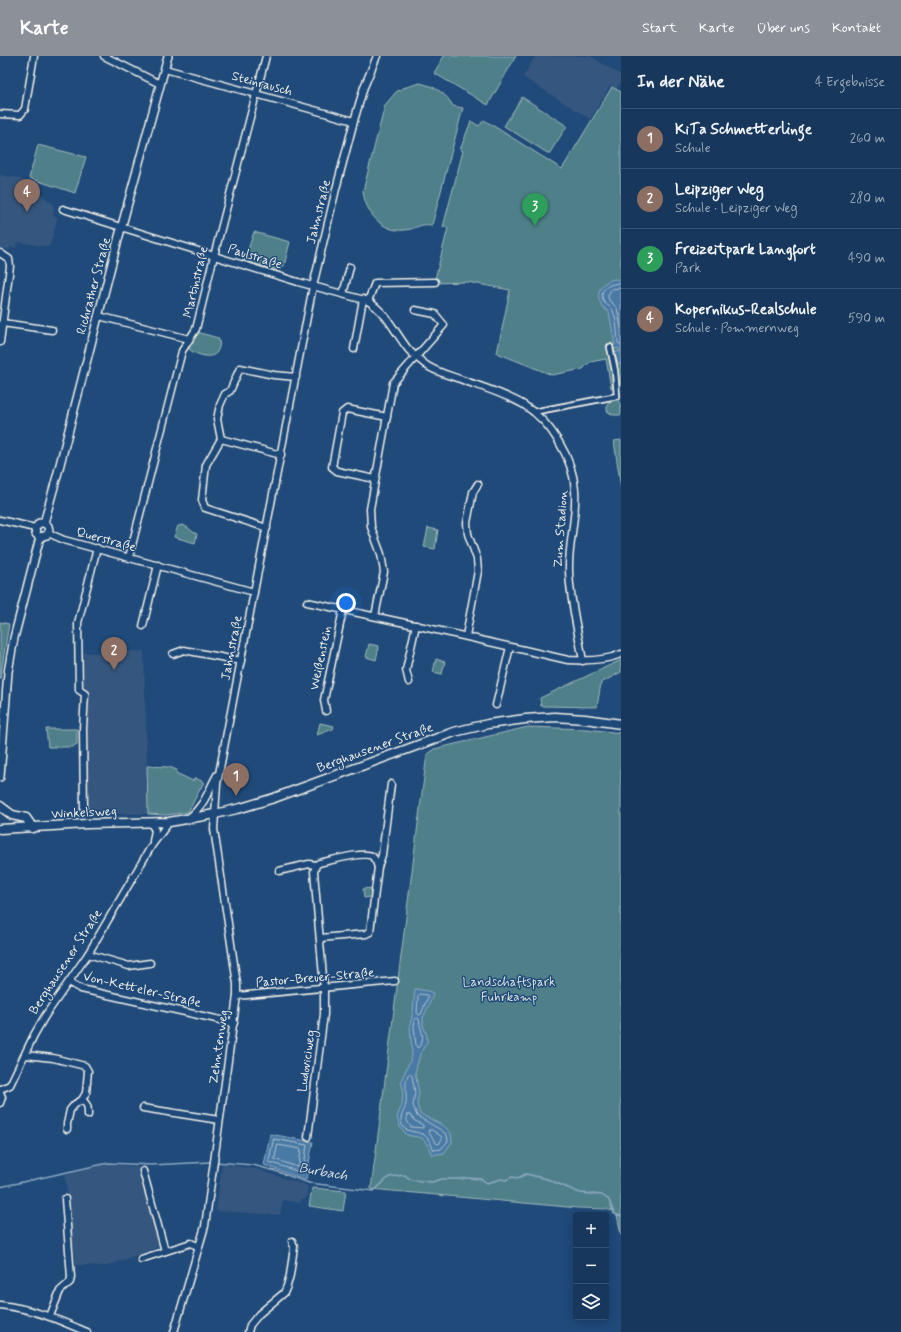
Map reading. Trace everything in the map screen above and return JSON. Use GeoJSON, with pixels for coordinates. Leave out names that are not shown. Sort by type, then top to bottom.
{"type":"FeatureCollection","features":[{"type":"Feature","properties":{"kind":"main road","name":"Berghausener Straße"},"geometry":{"type":"LineString","coordinates":[[169,822],[215,814],[274,798],[454,732],[488,724],[555,717],[621,724]]}},
{"type":"Feature","properties":{"kind":"main road"},"geometry":{"type":"LineString","coordinates":[[0,806],[12,815],[26,818],[33,828]]}},
{"type":"Feature","properties":{"kind":"main road","name":"Winkelsweg"},"geometry":{"type":"LineString","coordinates":[[0,829],[169,822]]}},
{"type":"Feature","properties":{"kind":"street"},"geometry":{"type":"LineString","coordinates":[[0,114],[20,115],[25,109],[34,56]]}},
{"type":"Feature","properties":{"kind":"street"},"geometry":{"type":"LineString","coordinates":[[104,56],[149,80],[160,84]]}},
{"type":"Feature","properties":{"kind":"street","name":"Richrather Straße"},"geometry":{"type":"LineString","coordinates":[[44,523],[168,56]]}},
{"type":"Feature","properties":{"kind":"street","name":"Martinstraße"},"geometry":{"type":"LineString","coordinates":[[129,557],[181,356],[196,329],[255,94],[266,56]]}},
{"type":"Feature","properties":{"kind":"street","name":"Jahnstraße"},"geometry":{"type":"LineString","coordinates":[[215,814],[219,772],[313,286],[354,121],[364,88],[377,56]]}},
{"type":"Feature","properties":{"kind":"street","name":"Steinrausch"},"geometry":{"type":"LineString","coordinates":[[165,69],[354,121]]}},
{"type":"Feature","properties":{"kind":"street","name":"Paulstraße"},"geometry":{"type":"LineString","coordinates":[[63,209],[313,286]]}},
{"type":"Feature","properties":{"kind":"street"},"geometry":{"type":"LineString","coordinates":[[0,253],[8,259],[10,266],[0,342]]}},
{"type":"Feature","properties":{"kind":"street"},"geometry":{"type":"LineString","coordinates":[[344,294],[350,267]]}},
{"type":"Feature","properties":{"kind":"street"},"geometry":{"type":"LineString","coordinates":[[354,349],[366,300],[375,283],[435,282]]}},
{"type":"Feature","properties":{"kind":"street","name":"Zum Stadion"},"geometry":{"type":"LineString","coordinates":[[313,286],[366,300],[377,307],[388,318],[409,350],[428,366],[438,371],[499,392],[524,405],[545,422],[559,440],[569,460],[575,489],[575,512],[569,570],[570,589],[583,661]]}},
{"type":"Feature","properties":{"kind":"street"},"geometry":{"type":"LineString","coordinates":[[375,616],[384,572],[381,554],[370,527],[370,509],[393,383],[444,325],[435,314],[416,310]]}},
{"type":"Feature","properties":{"kind":"street"},"geometry":{"type":"LineString","coordinates":[[99,316],[190,339]]}},
{"type":"Feature","properties":{"kind":"street"},"geometry":{"type":"LineString","coordinates":[[1,326],[52,330]]}},
{"type":"Feature","properties":{"kind":"street"},"geometry":{"type":"LineString","coordinates":[[533,412],[619,398],[610,347]]}},
{"type":"Feature","properties":{"kind":"street"},"geometry":{"type":"LineString","coordinates":[[267,528],[205,508],[202,500],[206,464],[221,439],[217,419],[220,405],[225,394],[230,391],[240,368],[274,375],[296,377]]}},
{"type":"Feature","properties":{"kind":"street"},"geometry":{"type":"LineString","coordinates":[[375,479],[336,471],[332,467],[342,413],[346,409],[387,417]]}},
{"type":"Feature","properties":{"kind":"street"},"geometry":{"type":"LineString","coordinates":[[221,439],[281,455]]}},
{"type":"Feature","properties":{"kind":"street"},"geometry":{"type":"LineString","coordinates":[[466,636],[478,571],[477,559],[468,534],[467,523],[473,492],[478,484]]}},
{"type":"Feature","properties":{"kind":"street"},"geometry":{"type":"LineString","coordinates":[[0,520],[35,528]]}},
{"type":"Feature","properties":{"kind":"street"},"geometry":{"type":"LineString","coordinates":[[39,523],[44,523],[49,528],[48,533],[45,536],[40,537],[36,534],[35,528],[39,523]]}},
{"type":"Feature","properties":{"kind":"street","name":"Querstraße"},"geometry":{"type":"LineString","coordinates":[[48,533],[55,537],[254,592]]}},
{"type":"Feature","properties":{"kind":"street"},"geometry":{"type":"LineString","coordinates":[[0,777],[8,672],[14,638],[40,537]]}},
{"type":"Feature","properties":{"kind":"street"},"geometry":{"type":"LineString","coordinates":[[84,811],[83,729],[85,694],[79,690],[78,623],[97,548]]}},
{"type":"Feature","properties":{"kind":"street"},"geometry":{"type":"LineString","coordinates":[[143,626],[158,565]]}},
{"type":"Feature","properties":{"kind":"street","name":"Weißenstein"},"geometry":{"type":"LineString","coordinates":[[307,602],[466,636],[568,660],[583,661],[614,657],[621,654]]}},
{"type":"Feature","properties":{"kind":"street","name":"Weißenstein"},"geometry":{"type":"LineString","coordinates":[[326,711],[324,700],[343,610]]}},
{"type":"Feature","properties":{"kind":"street"},"geometry":{"type":"LineString","coordinates":[[409,682],[406,670],[416,625]]}},
{"type":"Feature","properties":{"kind":"street"},"geometry":{"type":"LineString","coordinates":[[496,705],[510,647]]}},
{"type":"Feature","properties":{"kind":"street"},"geometry":{"type":"LineString","coordinates":[[173,654],[184,650],[241,661]]}},
{"type":"Feature","properties":{"kind":"street","name":"Jahnstraße"},"geometry":{"type":"LineString","coordinates":[[188,818],[197,811],[203,803],[219,772]]}},
{"type":"Feature","properties":{"kind":"street"},"geometry":{"type":"LineString","coordinates":[[320,938],[366,934],[370,932],[372,926],[378,866],[382,855],[391,784]]}},
{"type":"Feature","properties":{"kind":"street","name":"Zehntenweg"},"geometry":{"type":"LineString","coordinates":[[174,1332],[205,1226],[237,996],[236,977],[214,829],[215,814]]}},
{"type":"Feature","properties":{"kind":"street","name":"Berghausener Straße"},"geometry":{"type":"LineString","coordinates":[[150,822],[155,830],[152,845]]}},
{"type":"Feature","properties":{"kind":"street","name":"Berghausener Straße"},"geometry":{"type":"LineString","coordinates":[[0,1090],[10,1085],[45,1016],[88,954],[152,845],[169,822]]}},
{"type":"Feature","properties":{"kind":"street"},"geometry":{"type":"LineString","coordinates":[[279,871],[309,864],[316,865],[331,860],[360,855],[370,855],[374,858],[378,866]]}},
{"type":"Feature","properties":{"kind":"street","name":"Ludoviciweg"},"geometry":{"type":"LineString","coordinates":[[308,1137],[324,1014],[324,988],[314,872],[316,865]]}},
{"type":"Feature","properties":{"kind":"street"},"geometry":{"type":"LineString","coordinates":[[88,954],[129,966],[150,963]]}},
{"type":"Feature","properties":{"kind":"street","name":"Von-Ketteler-Straße"},"geometry":{"type":"LineString","coordinates":[[69,982],[81,989],[234,1023]]}},
{"type":"Feature","properties":{"kind":"street","name":"Pastor-Breuer-Straße"},"geometry":{"type":"LineString","coordinates":[[237,996],[394,982]]}},
{"type":"Feature","properties":{"kind":"street"},"geometry":{"type":"LineString","coordinates":[[25,1055],[53,1058],[85,1066],[88,1071],[86,1093],[82,1100],[75,1104],[70,1110],[67,1129]]}},
{"type":"Feature","properties":{"kind":"street"},"geometry":{"type":"LineString","coordinates":[[0,1090],[2,1097],[0,1103]]}},
{"type":"Feature","properties":{"kind":"street"},"geometry":{"type":"LineString","coordinates":[[82,1100],[86,1102],[88,1106],[88,1115]]}},
{"type":"Feature","properties":{"kind":"street"},"geometry":{"type":"LineString","coordinates":[[143,1108],[219,1120]]}},
{"type":"Feature","properties":{"kind":"street"},"geometry":{"type":"LineString","coordinates":[[143,1171],[165,1251]]}},
{"type":"Feature","properties":{"kind":"street"},"geometry":{"type":"LineString","coordinates":[[50,1316],[60,1291],[70,1282],[71,1277],[65,1199]]}},
{"type":"Feature","properties":{"kind":"street"},"geometry":{"type":"LineString","coordinates":[[248,1332],[250,1325],[259,1314],[286,1290],[294,1247],[292,1241]]}},
{"type":"Feature","properties":{"kind":"street"},"geometry":{"type":"LineString","coordinates":[[141,1259],[191,1243],[199,1247]]}},
{"type":"Feature","properties":{"kind":"street"},"geometry":{"type":"LineString","coordinates":[[0,1305],[31,1310],[50,1316],[87,1332]]}},
{"type":"Feature","properties":{"kind":"shaded area"},"geometry":{"type":"Polygon","coordinates":[[[535,56],[590,56],[621,75],[621,82],[616,90],[610,86],[590,119],[523,77],[535,56]]]}},
{"type":"Feature","properties":{"kind":"shaded area"},"geometry":{"type":"Polygon","coordinates":[[[0,175],[23,180],[53,204],[53,216],[58,217],[49,247],[17,242],[16,248],[11,247],[9,250],[0,248],[0,175]]]}},
{"type":"Feature","properties":{"kind":"shaded area"},"geometry":{"type":"Polygon","coordinates":[[[144,651],[148,814],[87,813],[85,768],[87,694],[84,687],[83,653],[144,651]]]}},
{"type":"Feature","properties":{"kind":"shaded area"},"geometry":{"type":"Polygon","coordinates":[[[107,1164],[139,1167],[159,1247],[106,1266],[76,1265],[65,1174],[107,1164]]]}},
{"type":"Feature","properties":{"kind":"shaded area"},"geometry":{"type":"Polygon","coordinates":[[[222,1164],[256,1169],[308,1186],[306,1199],[301,1199],[301,1203],[283,1200],[280,1215],[216,1211],[222,1164]]]}},
{"type":"Feature","properties":{"kind":"green space"},"geometry":{"type":"Polygon","coordinates":[[[444,56],[516,56],[488,105],[434,73],[444,56]]]}},
{"type":"Feature","properties":{"kind":"green space"},"geometry":{"type":"Polygon","coordinates":[[[420,83],[439,91],[447,97],[453,106],[463,108],[432,225],[397,230],[382,225],[376,220],[367,206],[363,191],[385,105],[396,92],[403,88],[420,83]]]}},
{"type":"Feature","properties":{"kind":"green space"},"geometry":{"type":"Polygon","coordinates":[[[612,87],[621,92],[621,386],[611,388],[606,359],[590,362],[583,369],[552,375],[497,353],[510,290],[467,282],[434,283],[448,228],[443,227],[463,151],[460,150],[471,121],[479,126],[484,120],[562,169],[612,87]]]}},
{"type":"Feature","properties":{"kind":"green space"},"geometry":{"type":"Polygon","coordinates":[[[522,97],[567,126],[549,154],[504,126],[522,97]]]}},
{"type":"Feature","properties":{"kind":"green space"},"geometry":{"type":"Polygon","coordinates":[[[38,145],[86,157],[75,193],[29,178],[38,145]]]}},
{"type":"Feature","properties":{"kind":"green space"},"geometry":{"type":"Polygon","coordinates":[[[254,232],[290,242],[284,266],[278,270],[244,261],[254,232]]]}},
{"type":"Feature","properties":{"kind":"green space"},"geometry":{"type":"Polygon","coordinates":[[[197,332],[218,338],[219,346],[216,353],[205,356],[190,350],[189,346],[197,332]]]}},
{"type":"Feature","properties":{"kind":"green space"},"geometry":{"type":"Polygon","coordinates":[[[615,398],[620,404],[620,415],[613,415],[607,411],[607,404],[615,398]]]}},
{"type":"Feature","properties":{"kind":"green space"},"geometry":{"type":"Polygon","coordinates":[[[621,440],[621,488],[614,441],[621,440]]]}},
{"type":"Feature","properties":{"kind":"green space"},"geometry":{"type":"Polygon","coordinates":[[[183,525],[197,534],[195,543],[174,537],[178,526],[183,525]]]}},
{"type":"Feature","properties":{"kind":"green space"},"geometry":{"type":"Polygon","coordinates":[[[428,528],[438,530],[435,549],[424,547],[428,528]]]}},
{"type":"Feature","properties":{"kind":"green space"},"geometry":{"type":"Polygon","coordinates":[[[0,622],[9,624],[0,679],[0,622]]]}},
{"type":"Feature","properties":{"kind":"green space"},"geometry":{"type":"Polygon","coordinates":[[[369,644],[379,646],[376,660],[366,657],[369,644]]]}},
{"type":"Feature","properties":{"kind":"green space"},"geometry":{"type":"Polygon","coordinates":[[[436,659],[445,662],[442,674],[433,672],[436,659]]]}},
{"type":"Feature","properties":{"kind":"green space"},"geometry":{"type":"Polygon","coordinates":[[[621,660],[621,672],[601,683],[597,707],[541,706],[540,698],[621,660]]]}},
{"type":"Feature","properties":{"kind":"green space"},"geometry":{"type":"Polygon","coordinates":[[[320,723],[334,726],[333,729],[317,735],[320,723]]]}},
{"type":"Feature","properties":{"kind":"green space","name":"Landschaftspark Fuhrkamp"},"geometry":{"type":"Polygon","coordinates":[[[528,727],[587,729],[621,733],[621,1235],[617,1215],[612,1209],[611,1211],[607,1209],[578,1208],[371,1189],[427,754],[434,749],[528,727]]]}},
{"type":"Feature","properties":{"kind":"green space"},"geometry":{"type":"Polygon","coordinates":[[[46,729],[77,729],[77,744],[72,747],[48,747],[46,729]]]}},
{"type":"Feature","properties":{"kind":"green space"},"geometry":{"type":"Polygon","coordinates":[[[147,766],[169,767],[177,770],[176,773],[193,781],[195,778],[204,782],[188,812],[166,815],[148,814],[147,766]]]}},
{"type":"Feature","properties":{"kind":"green space"},"geometry":{"type":"Polygon","coordinates":[[[372,888],[370,897],[364,898],[363,889],[372,888]]]}},
{"type":"Feature","properties":{"kind":"green space"},"geometry":{"type":"Polygon","coordinates":[[[312,1188],[346,1191],[343,1211],[309,1206],[312,1188]]]}},
{"type":"Feature","properties":{"kind":"water"},"geometry":{"type":"Polygon","coordinates":[[[615,279],[621,280],[621,364],[618,364],[614,353],[620,351],[618,348],[614,349],[613,346],[615,345],[609,312],[604,308],[599,298],[599,293],[604,284],[615,279]]]}},
{"type":"Feature","properties":{"kind":"water"},"geometry":{"type":"Polygon","coordinates":[[[415,989],[433,993],[423,1018],[427,1042],[420,1054],[415,1073],[419,1093],[417,1104],[420,1114],[444,1126],[451,1133],[452,1142],[444,1153],[432,1155],[427,1144],[422,1138],[407,1135],[400,1127],[397,1117],[402,1105],[403,1089],[401,1081],[412,1056],[410,1025],[415,989]]]}},
{"type":"Feature","properties":{"kind":"water"},"geometry":{"type":"Polygon","coordinates":[[[270,1134],[313,1142],[306,1180],[264,1165],[270,1134]]]}},
{"type":"Feature","properties":{"kind":"waterway","name":"Burbach"},"geometry":{"type":"LineString","coordinates":[[0,1187],[108,1163],[151,1165],[211,1162]]}},
{"type":"Feature","properties":{"kind":"waterway","name":"Burbach"},"geometry":{"type":"LineString","coordinates":[[215,1162],[253,1165],[309,1183],[374,1191],[389,1177],[405,1175],[411,1180],[432,1182],[442,1179],[466,1178],[481,1179],[487,1183],[501,1179],[506,1180],[512,1177],[518,1178],[526,1174],[547,1179],[580,1193],[602,1195],[609,1200],[614,1214],[621,1216]]}},
{"type":"Feature","properties":{"kind":"place","name":"Kopernikus-Realschule"},"geometry":{"type":"Point","coordinates":[27,212]}},
{"type":"Feature","properties":{"kind":"place","name":"Freizeitpark Langfort"},"geometry":{"type":"Point","coordinates":[535,226]}},
{"type":"Feature","properties":{"kind":"place","name":"Leipziger Weg"},"geometry":{"type":"Point","coordinates":[114,670]}},
{"type":"Feature","properties":{"kind":"place","name":"KiTa Schmetterlinge"},"geometry":{"type":"Point","coordinates":[236,796]}}]}
